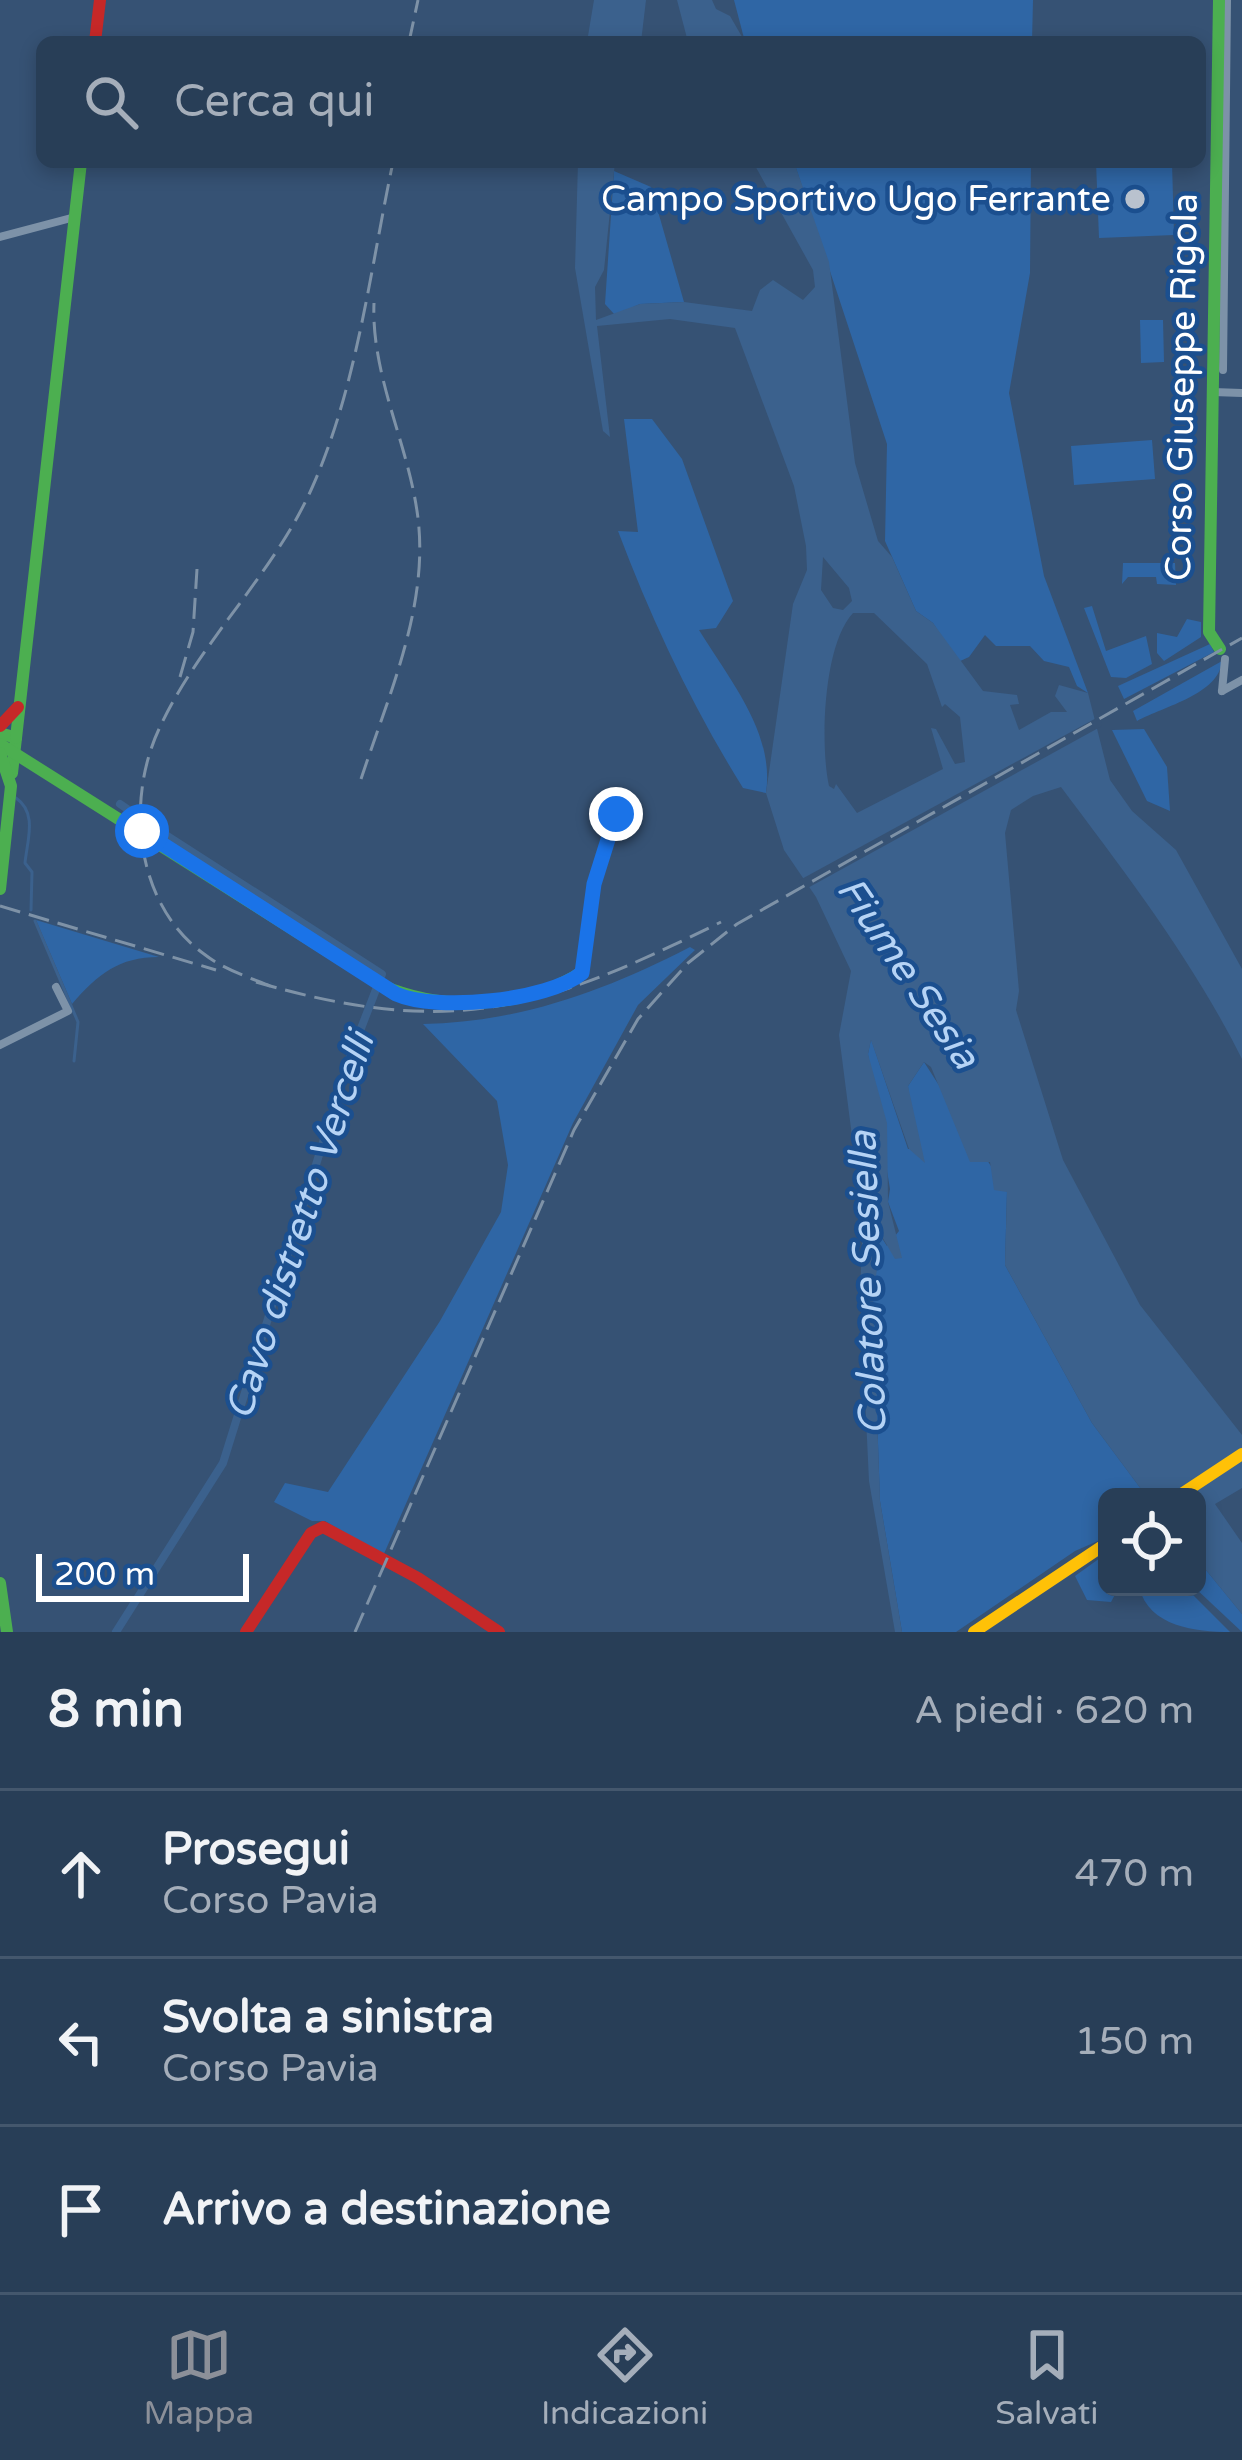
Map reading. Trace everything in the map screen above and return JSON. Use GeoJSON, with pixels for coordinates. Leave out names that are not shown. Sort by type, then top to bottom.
{"type":"FeatureCollection","features":[{"type":"Feature","properties":{"kind":"street"},"geometry":{"type":"LineString","coordinates":[[96,36],[100,0]]}},
{"type":"Feature","properties":{"kind":"street"},"geometry":{"type":"LineString","coordinates":[[1223,0],[1223,370]]}},
{"type":"Feature","properties":{"kind":"street","name":"Corso Giuseppe Rigola"},"geometry":{"type":"LineString","coordinates":[[1222,654],[1209,632],[1223,0]]}},
{"type":"Feature","properties":{"kind":"street"},"geometry":{"type":"LineString","coordinates":[[0,889],[80,168]]}},
{"type":"Feature","properties":{"kind":"street"},"geometry":{"type":"LineString","coordinates":[[0,237],[75,217]]}},
{"type":"Feature","properties":{"kind":"street"},"geometry":{"type":"LineString","coordinates":[[1212,392],[1242,393]]}},
{"type":"Feature","properties":{"kind":"street"},"geometry":{"type":"LineString","coordinates":[[1222,654],[1222,692],[1242,680]]}},
{"type":"Feature","properties":{"kind":"street"},"geometry":{"type":"LineString","coordinates":[[20,704],[0,729],[16,744],[410,1000],[457,1002],[533,993],[577,978],[585,960],[594,884],[616,814]]}},
{"type":"Feature","properties":{"kind":"street"},"geometry":{"type":"LineString","coordinates":[[11,786],[0,748],[16,744]]}},
{"type":"Feature","properties":{"kind":"street"},"geometry":{"type":"LineString","coordinates":[[0,1045],[68,1011],[56,987]]}},
{"type":"Feature","properties":{"kind":"street"},"geometry":{"type":"LineString","coordinates":[[1191,1488],[1242,1454]]}},
{"type":"Feature","properties":{"kind":"street"},"geometry":{"type":"LineString","coordinates":[[247,1632],[311,1533],[323,1527],[418,1578],[499,1632]]}},
{"type":"Feature","properties":{"kind":"street"},"geometry":{"type":"LineString","coordinates":[[974,1632],[1098,1550]]}},
{"type":"Feature","properties":{"kind":"street"},"geometry":{"type":"LineString","coordinates":[[0,1583],[7,1632]]}},
{"type":"Feature","properties":{"kind":"shaded area"},"geometry":{"type":"Polygon","coordinates":[[[734,0],[1033,0],[1032,36],[743,36],[734,0]]]}},
{"type":"Feature","properties":{"kind":"shaded area"},"geometry":{"type":"Polygon","coordinates":[[[796,168],[1031,168],[1030,273],[1009,393],[1044,576],[1088,693],[1077,686],[1069,667],[1044,661],[1030,646],[996,646],[985,635],[969,657],[958,662],[933,623],[916,611],[885,541],[887,444],[796,168]]]}},
{"type":"Feature","properties":{"kind":"shaded area","name":"Campo Sportivo Ugo Ferrante"},"geometry":{"type":"Polygon","coordinates":[[[1096,168],[1172,168],[1174,235],[1099,238],[1096,168]]]}},
{"type":"Feature","properties":{"kind":"shaded area"},"geometry":{"type":"Polygon","coordinates":[[[614,171],[651,187],[684,302],[640,304],[615,315],[605,304],[614,171]]]}},
{"type":"Feature","properties":{"kind":"shaded area"},"geometry":{"type":"Polygon","coordinates":[[[1140,320],[1163,320],[1164,362],[1141,363],[1140,320]]]}},
{"type":"Feature","properties":{"kind":"shaded area"},"geometry":{"type":"Polygon","coordinates":[[[624,419],[652,419],[682,459],[733,601],[716,628],[699,630],[757,728],[764,749],[766,793],[743,788],[707,726],[659,630],[618,531],[638,532],[624,419]]]}},
{"type":"Feature","properties":{"kind":"shaded area"},"geometry":{"type":"Polygon","coordinates":[[[1152,440],[1155,479],[1074,485],[1071,446],[1152,440]]]}},
{"type":"Feature","properties":{"kind":"shaded area"},"geometry":{"type":"Polygon","coordinates":[[[1123,563],[1175,563],[1176,585],[1157,584],[1156,577],[1128,577],[1122,584],[1123,563]]]}},
{"type":"Feature","properties":{"kind":"shaded area"},"geometry":{"type":"Polygon","coordinates":[[[1092,606],[1106,651],[1146,636],[1152,664],[1126,678],[1111,677],[1084,608],[1092,606]]]}},
{"type":"Feature","properties":{"kind":"shaded area"},"geometry":{"type":"Polygon","coordinates":[[[1187,619],[1201,622],[1201,637],[1164,661],[1157,653],[1157,633],[1177,637],[1187,619]]]}},
{"type":"Feature","properties":{"kind":"shaded area"},"geometry":{"type":"Polygon","coordinates":[[[1210,644],[1214,652],[1124,699],[1118,686],[1210,644]]]}},
{"type":"Feature","properties":{"kind":"shaded area"},"geometry":{"type":"Polygon","coordinates":[[[1222,661],[1219,672],[1201,691],[1137,721],[1133,711],[1222,661]]]}},
{"type":"Feature","properties":{"kind":"shaded area"},"geometry":{"type":"Polygon","coordinates":[[[1144,729],[1167,767],[1170,811],[1147,801],[1112,730],[1144,729]]]}},
{"type":"Feature","properties":{"kind":"shaded area"},"geometry":{"type":"Polygon","coordinates":[[[36,920],[159,957],[110,969],[72,1004],[36,920]]]}},
{"type":"Feature","properties":{"kind":"shaded area"},"geometry":{"type":"Polygon","coordinates":[[[690,947],[695,950],[638,1005],[573,1123],[383,1556],[325,1521],[312,1521],[274,1502],[285,1483],[328,1492],[440,1321],[501,1212],[508,1165],[497,1101],[423,1024],[494,1017],[561,1001],[690,947]]]}},
{"type":"Feature","properties":{"kind":"shaded area"},"geometry":{"type":"Polygon","coordinates":[[[871,1039],[908,1149],[913,1149],[908,1086],[924,1062],[1007,1191],[1005,1265],[1092,1423],[1140,1488],[1098,1488],[1098,1541],[1075,1551],[956,1632],[902,1632],[880,1501],[873,1301],[880,1235],[887,1246],[899,1231],[888,1202],[890,1189],[868,1054],[871,1039]]]}},
{"type":"Feature","properties":{"kind":"shaded area"},"geometry":{"type":"Polygon","coordinates":[[[1098,1559],[1098,1596],[1114,1596],[1111,1602],[1087,1600],[1075,1576],[1098,1559]]]}},
{"type":"Feature","properties":{"kind":"shaded area"},"geometry":{"type":"Polygon","coordinates":[[[1206,1570],[1242,1614],[1242,1632],[1204,1596],[1206,1570]]]}},
{"type":"Feature","properties":{"kind":"shaded area"},"geometry":{"type":"Polygon","coordinates":[[[1142,1596],[1194,1596],[1230,1632],[1176,1624],[1163,1619],[1142,1596]]]}},
{"type":"Feature","properties":{"kind":"water"},"geometry":{"type":"Polygon","coordinates":[[[594,0],[646,0],[642,36],[588,36],[594,0]]]}},
{"type":"Feature","properties":{"kind":"water"},"geometry":{"type":"Polygon","coordinates":[[[677,0],[712,0],[716,9],[730,16],[742,36],[686,36],[677,0]]]}},
{"type":"Feature","properties":{"kind":"water"},"geometry":{"type":"Polygon","coordinates":[[[578,168],[614,168],[604,270],[595,287],[596,320],[640,304],[684,302],[752,311],[760,290],[773,280],[803,300],[815,287],[813,270],[756,168],[796,168],[829,262],[855,463],[878,541],[892,557],[916,611],[933,623],[983,691],[1017,695],[1019,704],[1010,705],[1019,730],[1051,712],[1067,712],[1055,696],[1059,685],[1088,693],[1110,780],[1132,811],[1176,850],[1242,969],[1242,1059],[1181,953],[1061,787],[1011,810],[1005,833],[1019,991],[1016,1010],[1063,1160],[1140,1305],[1242,1435],[1242,1488],[1215,1504],[1242,1543],[1242,1614],[1206,1570],[1206,1488],[1140,1488],[1092,1423],[1005,1265],[1007,1192],[994,1190],[990,1162],[970,1162],[931,1067],[924,1062],[908,1086],[925,1163],[909,1149],[871,1040],[868,1054],[887,1123],[888,1202],[902,1258],[895,1259],[881,1235],[873,1301],[880,1501],[902,1632],[895,1632],[869,1481],[860,1291],[863,1222],[839,1035],[851,971],[816,897],[784,850],[766,793],[793,604],[807,570],[794,486],[735,328],[670,319],[597,326],[610,437],[603,431],[575,268],[578,168]],[[823,557],[821,590],[833,608],[843,610],[852,601],[849,588],[823,557]],[[853,613],[843,628],[826,696],[825,746],[829,786],[834,789],[836,784],[857,813],[943,769],[931,728],[936,729],[955,764],[965,762],[960,717],[945,704],[942,707],[927,664],[874,613],[853,613]]]}},
{"type":"Feature","properties":{"kind":"pier"},"geometry":{"type":"Polygon","coordinates":[[[1100,716],[1102,726],[804,890],[798,881],[1100,716]]]}},
{"type":"Feature","properties":{"kind":"waterway"},"geometry":{"type":"LineString","coordinates":[[16,798],[29,819],[25,863],[32,872],[31,910]]}},
{"type":"Feature","properties":{"kind":"waterway","name":"Cavo distretto Vercelli"},"geometry":{"type":"LineString","coordinates":[[120,804],[139,817]]}},
{"type":"Feature","properties":{"kind":"waterway","name":"Cavo distretto Vercelli"},"geometry":{"type":"LineString","coordinates":[[116,1632],[223,1463],[348,1062],[382,974],[166,835]]}},
{"type":"Feature","properties":{"kind":"waterway"},"geometry":{"type":"LineString","coordinates":[[35,921],[78,1022],[74,1061]]}},
{"type":"Feature","properties":{"kind":"railway"},"geometry":{"type":"LineString","coordinates":[[410,36],[418,0]]}},
{"type":"Feature","properties":{"kind":"railway"},"geometry":{"type":"LineString","coordinates":[[270,986],[204,954],[164,908],[143,850],[142,788],[148,758],[175,698],[276,552],[327,451],[361,329],[392,168]]}},
{"type":"Feature","properties":{"kind":"railway"},"geometry":{"type":"LineString","coordinates":[[361,779],[405,647],[420,545],[412,485],[378,356],[374,303]]}},
{"type":"Feature","properties":{"kind":"railway"},"geometry":{"type":"LineString","coordinates":[[180,677],[193,632],[197,569]]}},
{"type":"Feature","properties":{"kind":"railway"},"geometry":{"type":"LineString","coordinates":[[355,1632],[574,1130],[638,1019],[688,963],[737,924],[1242,638]]}},
{"type":"Feature","properties":{"kind":"railway"},"geometry":{"type":"LineString","coordinates":[[0,906],[216,970]]}},
{"type":"Feature","properties":{"kind":"railway"},"geometry":{"type":"LineString","coordinates":[[256,982],[386,1009],[495,1006],[601,977],[721,922]]}},
{"type":"Feature","properties":{"kind":"traffic: fast"},"geometry":{"type":"LineString","coordinates":[[1219,0],[1209,632],[1220,649]]}},
{"type":"Feature","properties":{"kind":"traffic: fast"},"geometry":{"type":"LineString","coordinates":[[16,738],[80,168]]}},
{"type":"Feature","properties":{"kind":"traffic: fast"},"geometry":{"type":"LineString","coordinates":[[0,733],[16,738],[12,773]]}},
{"type":"Feature","properties":{"kind":"traffic: fast"},"geometry":{"type":"LineString","coordinates":[[0,744],[381,985],[430,1000],[509,999],[582,972],[594,884],[616,814]]}},
{"type":"Feature","properties":{"kind":"traffic: fast"},"geometry":{"type":"LineString","coordinates":[[0,753],[11,786],[0,889]]}},
{"type":"Feature","properties":{"kind":"traffic: fast"},"geometry":{"type":"LineString","coordinates":[[0,1583],[7,1632]]}},
{"type":"Feature","properties":{"kind":"traffic: slow"},"geometry":{"type":"LineString","coordinates":[[1191,1488],[1242,1454]]}},
{"type":"Feature","properties":{"kind":"traffic: slow"},"geometry":{"type":"LineString","coordinates":[[974,1632],[1098,1549]]}},
{"type":"Feature","properties":{"kind":"traffic: jam"},"geometry":{"type":"LineString","coordinates":[[96,36],[100,0]]}},
{"type":"Feature","properties":{"kind":"traffic: jam"},"geometry":{"type":"LineString","coordinates":[[0,726],[18,707]]}},
{"type":"Feature","properties":{"kind":"traffic: jam"},"geometry":{"type":"LineString","coordinates":[[246,1632],[311,1533],[323,1527],[418,1578],[499,1632]]}},
{"type":"Feature","properties":{"kind":"place","name":"Campo Sportivo Ugo Ferrante"},"geometry":{"type":"Point","coordinates":[1135,199]}},
{"type":"Feature","properties":{"kind":"route"},"geometry":{"type":"LineString","coordinates":[[142,831],[396,994],[428,1003],[457,1002],[533,993],[582,973],[594,884],[616,814]]}},
{"type":"Feature","properties":{"kind":"water label","name":"Fiume Sesia"},"geometry":{"type":"Point","coordinates":[908,973]}},
{"type":"Feature","properties":{"kind":"water label","name":"Colatore Sesiella"},"geometry":{"type":"Point","coordinates":[868,1283]}}]}
